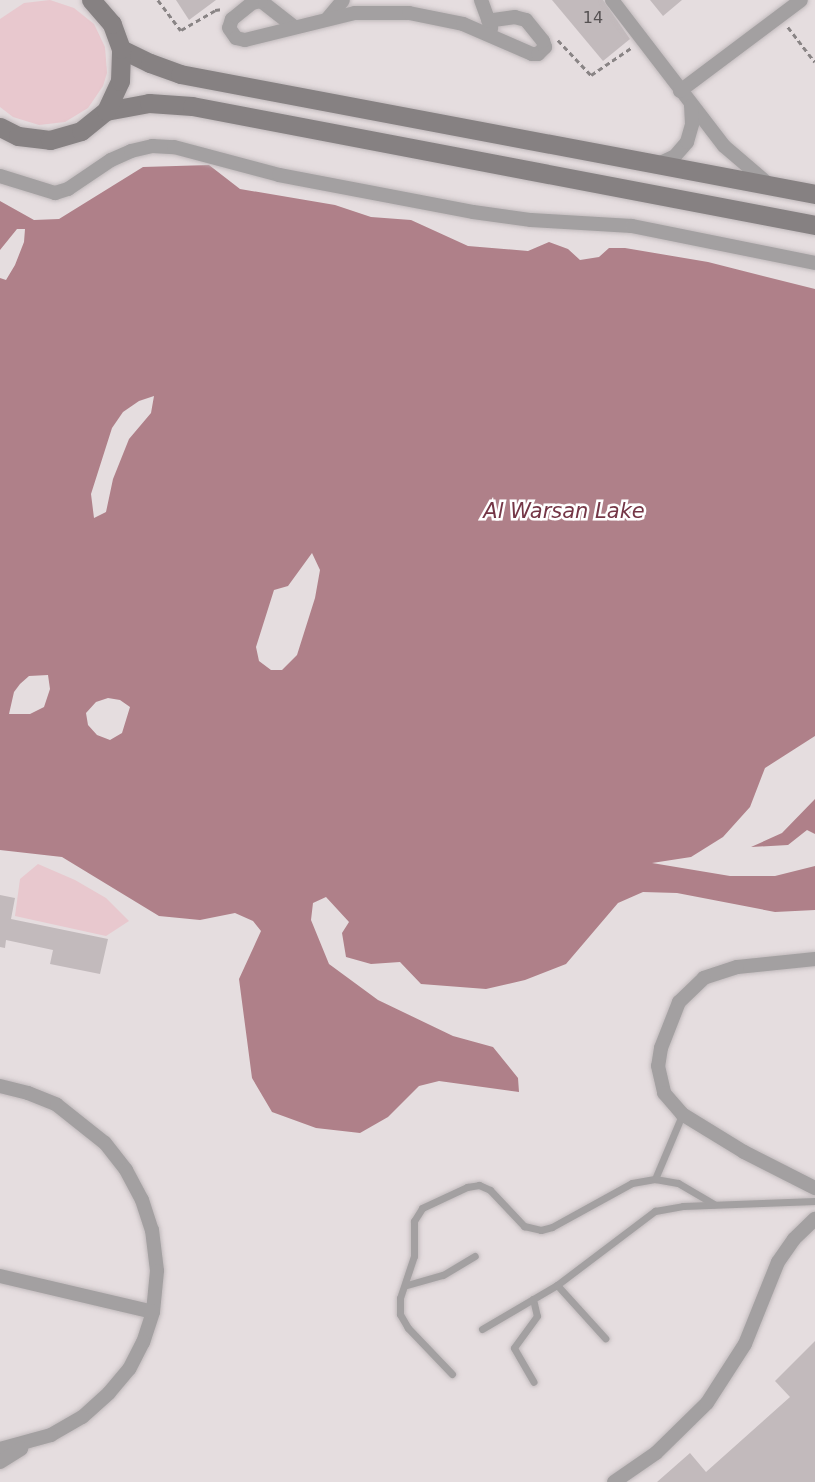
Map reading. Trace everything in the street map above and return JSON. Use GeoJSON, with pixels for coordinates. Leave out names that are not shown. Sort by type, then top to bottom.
{"type":"FeatureCollection","features":[{"type":"Feature","properties":{"kind":"street"},"geometry":{"type":"LineString","coordinates":[[0,127],[18,136],[50,141],[81,131],[106,111],[120,81],[121,49],[113,24],[91,0]]}},
{"type":"Feature","properties":{"kind":"street"},"geometry":{"type":"LineString","coordinates":[[328,18],[343,0]]}},
{"type":"Feature","properties":{"kind":"street"},"geometry":{"type":"LineString","coordinates":[[481,0],[491,28]]}},
{"type":"Feature","properties":{"kind":"street"},"geometry":{"type":"LineString","coordinates":[[612,0],[691,106],[735,157],[774,186]]}},
{"type":"Feature","properties":{"kind":"street"},"geometry":{"type":"LineString","coordinates":[[680,91],[801,0]]}},
{"type":"Feature","properties":{"kind":"street"},"geometry":{"type":"LineString","coordinates":[[293,26],[261,1],[252,3],[232,19],[230,32],[241,40],[355,13],[410,13],[491,28],[532,54],[541,53],[545,47],[531,24],[521,18],[491,28]]}},
{"type":"Feature","properties":{"kind":"street"},"geometry":{"type":"LineString","coordinates":[[121,49],[180,74],[815,194]]}},
{"type":"Feature","properties":{"kind":"street"},"geometry":{"type":"LineString","coordinates":[[106,111],[149,103],[192,106],[815,225]]}},
{"type":"Feature","properties":{"kind":"street"},"geometry":{"type":"LineString","coordinates":[[658,164],[675,156],[687,142],[692,124],[691,106]]}},
{"type":"Feature","properties":{"kind":"street"},"geometry":{"type":"LineString","coordinates":[[0,176],[55,193],[68,189],[121,155],[152,146],[174,147],[279,175],[473,212],[541,221],[632,226],[815,263]]}},
{"type":"Feature","properties":{"kind":"street"},"geometry":{"type":"LineString","coordinates":[[815,959],[725,969],[704,978],[686,993],[673,1014],[658,1066],[664,1093],[682,1114],[753,1158],[815,1188]]}},
{"type":"Feature","properties":{"kind":"street"},"geometry":{"type":"LineString","coordinates":[[0,1086],[43,1098],[69,1112],[105,1143],[126,1170],[142,1200],[155,1243],[157,1285],[153,1312],[137,1356],[109,1393],[67,1426],[31,1442],[0,1462]]}},
{"type":"Feature","properties":{"kind":"street"},"geometry":{"type":"LineString","coordinates":[[614,1482],[656,1454],[707,1404],[745,1344],[779,1262],[794,1239],[815,1219]]}},
{"type":"Feature","properties":{"kind":"street"},"geometry":{"type":"LineString","coordinates":[[0,1276],[153,1312]]}},
{"type":"Feature","properties":{"kind":"street"},"geometry":{"type":"LineString","coordinates":[[0,1450],[31,1442]]}},
{"type":"Feature","properties":{"kind":"lane"},"geometry":{"type":"LineString","coordinates":[[655,1179],[682,1114]]}},
{"type":"Feature","properties":{"kind":"lane"},"geometry":{"type":"LineString","coordinates":[[452,1374],[404,1322],[399,1306],[414,1256],[414,1221],[418,1212],[467,1187],[479,1185],[490,1190],[520,1223],[541,1230],[552,1227],[632,1182],[655,1179],[678,1183],[714,1204]]}},
{"type":"Feature","properties":{"kind":"lane"},"geometry":{"type":"LineString","coordinates":[[482,1329],[557,1285],[655,1211],[674,1206],[815,1201]]}},
{"type":"Feature","properties":{"kind":"lane"},"geometry":{"type":"LineString","coordinates":[[407,1285],[443,1275],[475,1256]]}},
{"type":"Feature","properties":{"kind":"lane"},"geometry":{"type":"LineString","coordinates":[[557,1285],[606,1338]]}},
{"type":"Feature","properties":{"kind":"lane"},"geometry":{"type":"LineString","coordinates":[[533,1299],[538,1307],[537,1316],[514,1348],[534,1382]]}},
{"type":"Feature","properties":{"kind":"path"},"geometry":{"type":"LineString","coordinates":[[158,0],[181,30],[218,9],[224,10],[232,19]]}},
{"type":"Feature","properties":{"kind":"path"},"geometry":{"type":"LineString","coordinates":[[780,16],[815,62]]}},
{"type":"Feature","properties":{"kind":"path"},"geometry":{"type":"LineString","coordinates":[[545,47],[557,40],[562,41],[586,72],[594,75],[642,40]]}},
{"type":"Feature","properties":{"kind":"shaded area"},"geometry":{"type":"Polygon","coordinates":[[[50,0],[74,8],[94,24],[105,47],[107,73],[103,86],[88,108],[65,122],[39,125],[13,117],[0,107],[0,19],[24,3],[50,0]]]}},
{"type":"Feature","properties":{"kind":"shaded area"},"geometry":{"type":"Polygon","coordinates":[[[38,864],[75,880],[106,898],[129,921],[106,936],[15,916],[20,879],[38,864]]]}},
{"type":"Feature","properties":{"kind":"water","name":"Al Warsan Lake"},"geometry":{"type":"Polygon","coordinates":[[[209,165],[240,189],[335,205],[371,217],[411,220],[468,246],[528,251],[549,242],[568,249],[580,260],[599,257],[609,248],[625,248],[708,262],[815,289],[815,736],[765,768],[750,807],[723,837],[691,857],[652,863],[730,876],[775,876],[815,866],[815,910],[775,912],[677,893],[643,892],[618,903],[566,964],[525,980],[486,989],[421,984],[400,962],[371,964],[346,957],[342,933],[349,922],[326,897],[313,903],[311,920],[329,964],[378,1000],[453,1036],[493,1047],[518,1078],[519,1092],[439,1081],[419,1086],[388,1117],[360,1133],[316,1128],[272,1112],[252,1078],[239,979],[261,931],[253,921],[235,913],[200,920],[159,916],[62,857],[0,850],[0,278],[6,280],[15,265],[24,242],[25,229],[17,229],[0,250],[0,201],[34,220],[59,219],[143,167],[209,165]],[[154,396],[139,401],[123,412],[112,428],[91,494],[94,518],[106,512],[113,479],[129,439],[151,413],[154,396]],[[312,553],[288,586],[274,590],[256,647],[259,661],[271,670],[282,670],[297,655],[315,598],[320,570],[312,553]],[[48,675],[29,676],[14,692],[9,714],[30,714],[44,707],[50,689],[48,675]],[[108,698],[96,702],[86,713],[88,725],[97,735],[110,740],[122,733],[130,707],[120,700],[108,698]]]}},
{"type":"Feature","properties":{"kind":"water"},"geometry":{"type":"Polygon","coordinates":[[[815,799],[815,834],[807,830],[788,845],[751,847],[782,833],[815,799]]]}},
{"type":"Feature","properties":{"kind":"building"},"geometry":{"type":"Polygon","coordinates":[[[176,0],[216,0],[189,20],[176,0]]]}},
{"type":"Feature","properties":{"kind":"building"},"geometry":{"type":"Polygon","coordinates":[[[552,0],[603,0],[630,39],[603,61],[552,0]]]}},
{"type":"Feature","properties":{"kind":"building"},"geometry":{"type":"Polygon","coordinates":[[[650,0],[682,0],[663,16],[650,0]]]}},
{"type":"Feature","properties":{"kind":"building"},"geometry":{"type":"Polygon","coordinates":[[[0,895],[15,898],[11,919],[108,939],[100,974],[50,964],[53,950],[6,940],[5,948],[0,947],[0,895]]]}},
{"type":"Feature","properties":{"kind":"building"},"geometry":{"type":"Polygon","coordinates":[[[815,1341],[815,1482],[657,1482],[690,1453],[706,1472],[790,1397],[775,1381],[815,1341]]]}}]}
